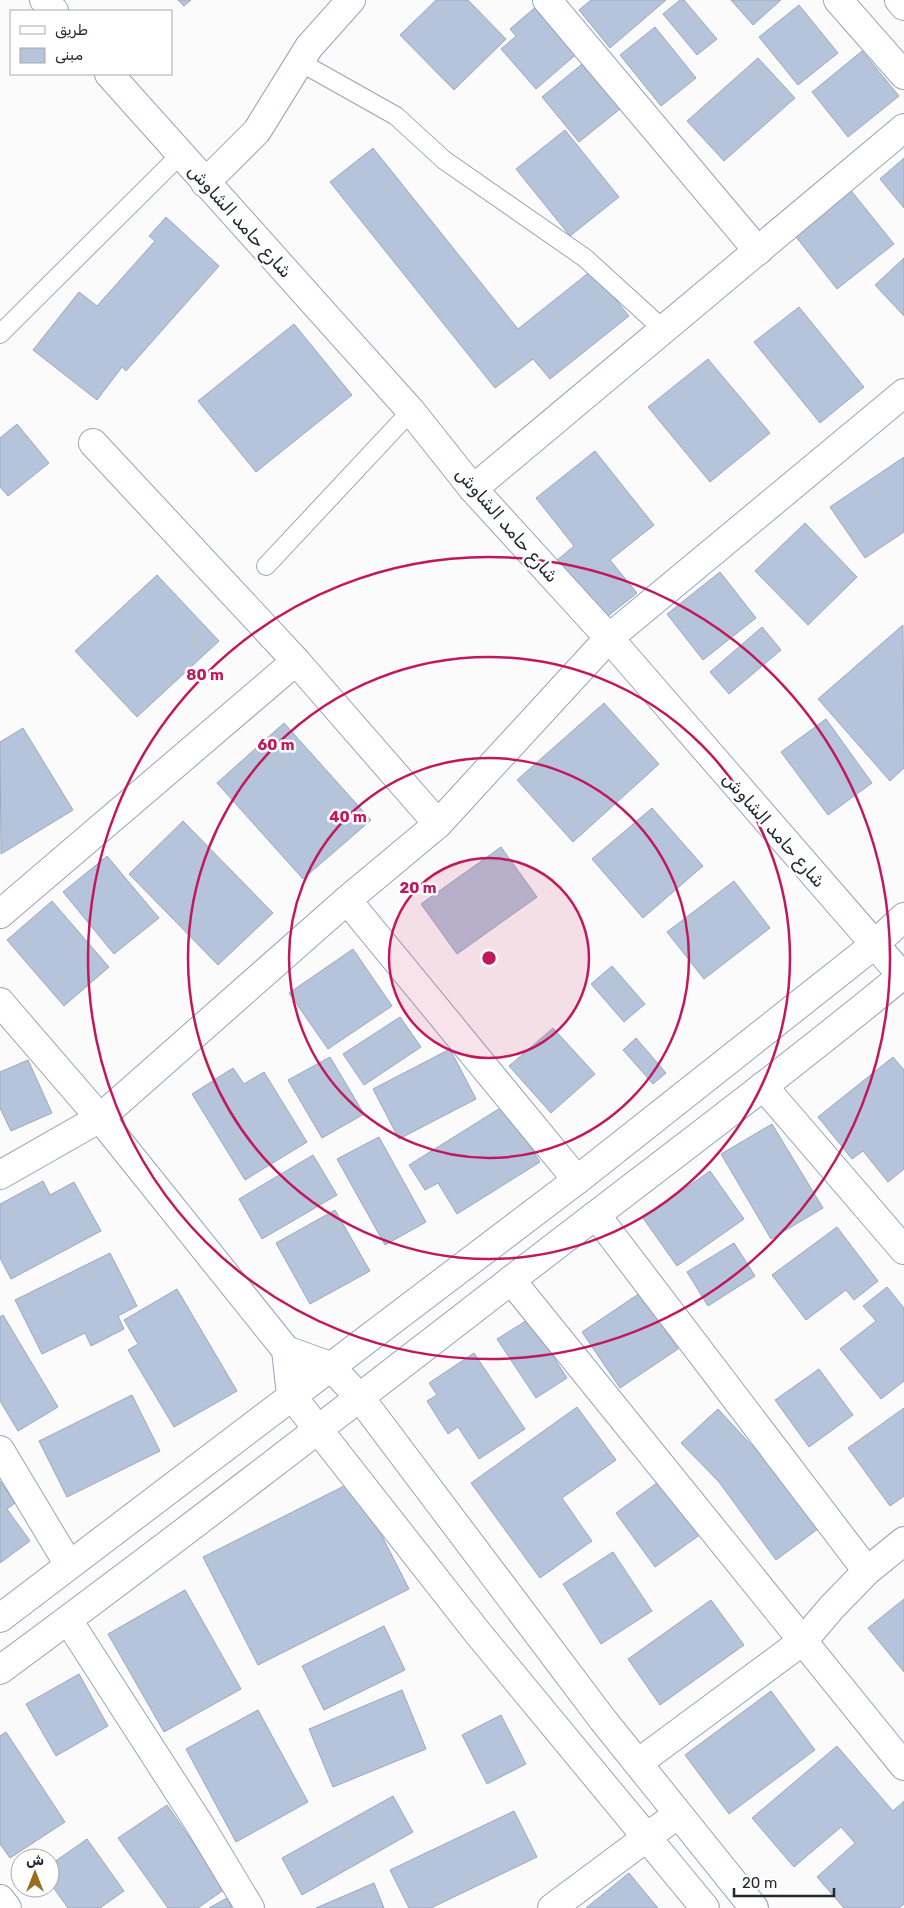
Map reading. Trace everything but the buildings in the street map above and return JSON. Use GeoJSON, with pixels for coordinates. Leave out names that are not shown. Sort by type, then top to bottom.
{"type":"FeatureCollection","features":[{"type":"Feature","properties":{"kind":"street"},"geometry":{"type":"LineString","coordinates":[[44,0],[53,10]]}},
{"type":"Feature","properties":{"kind":"street"},"geometry":{"type":"LineString","coordinates":[[205,183],[257,131],[309,47],[352,0]]}},
{"type":"Feature","properties":{"kind":"street"},"geometry":{"type":"LineString","coordinates":[[547,0],[758,251]]}},
{"type":"Feature","properties":{"kind":"street"},"geometry":{"type":"LineString","coordinates":[[838,0],[904,75]]}},
{"type":"Feature","properties":{"kind":"street"},"geometry":{"type":"LineString","coordinates":[[899,0],[904,6]]}},
{"type":"Feature","properties":{"kind":"street","name":"شارع حامد الشاوش"},"geometry":{"type":"LineString","coordinates":[[110,75],[411,411],[474,489],[609,638],[874,945],[903,976]]}},
{"type":"Feature","properties":{"kind":"street"},"geometry":{"type":"LineString","coordinates":[[474,489],[904,128]]}},
{"type":"Feature","properties":{"kind":"street"},"geometry":{"type":"LineString","coordinates":[[0,1176],[100,1118],[347,900],[438,824],[609,638],[904,393]]}},
{"type":"Feature","properties":{"kind":"street"},"geometry":{"type":"LineString","coordinates":[[93,444],[296,661],[438,824]]}},
{"type":"Feature","properties":{"kind":"street"},"geometry":{"type":"LineString","coordinates":[[0,914],[296,661]]}},
{"type":"Feature","properties":{"kind":"street"},"geometry":{"type":"LineString","coordinates":[[347,900],[577,1180]]}},
{"type":"Feature","properties":{"kind":"street"},"geometry":{"type":"LineString","coordinates":[[0,1618],[577,1180],[874,945],[904,917]]}},
{"type":"Feature","properties":{"kind":"street"},"geometry":{"type":"LineString","coordinates":[[0,1670],[361,1399],[511,1280],[903,976]]}},
{"type":"Feature","properties":{"kind":"street"},"geometry":{"type":"LineString","coordinates":[[0,1002],[100,1118],[286,1350],[292,1395],[477,1632],[646,1839],[705,1908]]}},
{"type":"Feature","properties":{"kind":"street"},"geometry":{"type":"LineString","coordinates":[[763,1086],[904,1250]]}},
{"type":"Feature","properties":{"kind":"street"},"geometry":{"type":"LineString","coordinates":[[596,1215],[867,1571]]}},
{"type":"Feature","properties":{"kind":"street"},"geometry":{"type":"LineString","coordinates":[[511,1280],[904,1766]]}},
{"type":"Feature","properties":{"kind":"street"},"geometry":{"type":"LineString","coordinates":[[286,1350],[330,1366],[361,1399],[638,1763],[754,1908]]}},
{"type":"Feature","properties":{"kind":"street"},"geometry":{"type":"LineString","coordinates":[[0,1450],[69,1565]]}},
{"type":"Feature","properties":{"kind":"street"},"geometry":{"type":"LineString","coordinates":[[638,1763],[804,1640],[867,1571],[904,1541]]}},
{"type":"Feature","properties":{"kind":"street"},"geometry":{"type":"LineString","coordinates":[[68,1620],[200,1825],[250,1908]]}},
{"type":"Feature","properties":{"kind":"street"},"geometry":{"type":"LineString","coordinates":[[552,1908],[678,1814]]}},
{"type":"Feature","properties":{"kind":"street"},"geometry":{"type":"LineString","coordinates":[[0,1899],[7,1908]]}},
{"type":"Feature","properties":{"kind":"lane"},"geometry":{"type":"LineString","coordinates":[[300,62],[396,116],[444,160],[585,258],[664,330]]}},
{"type":"Feature","properties":{"kind":"lane"},"geometry":{"type":"LineString","coordinates":[[0,334],[180,155]]}},
{"type":"Feature","properties":{"kind":"lane"},"geometry":{"type":"LineString","coordinates":[[266,566],[411,411]]}}]}
